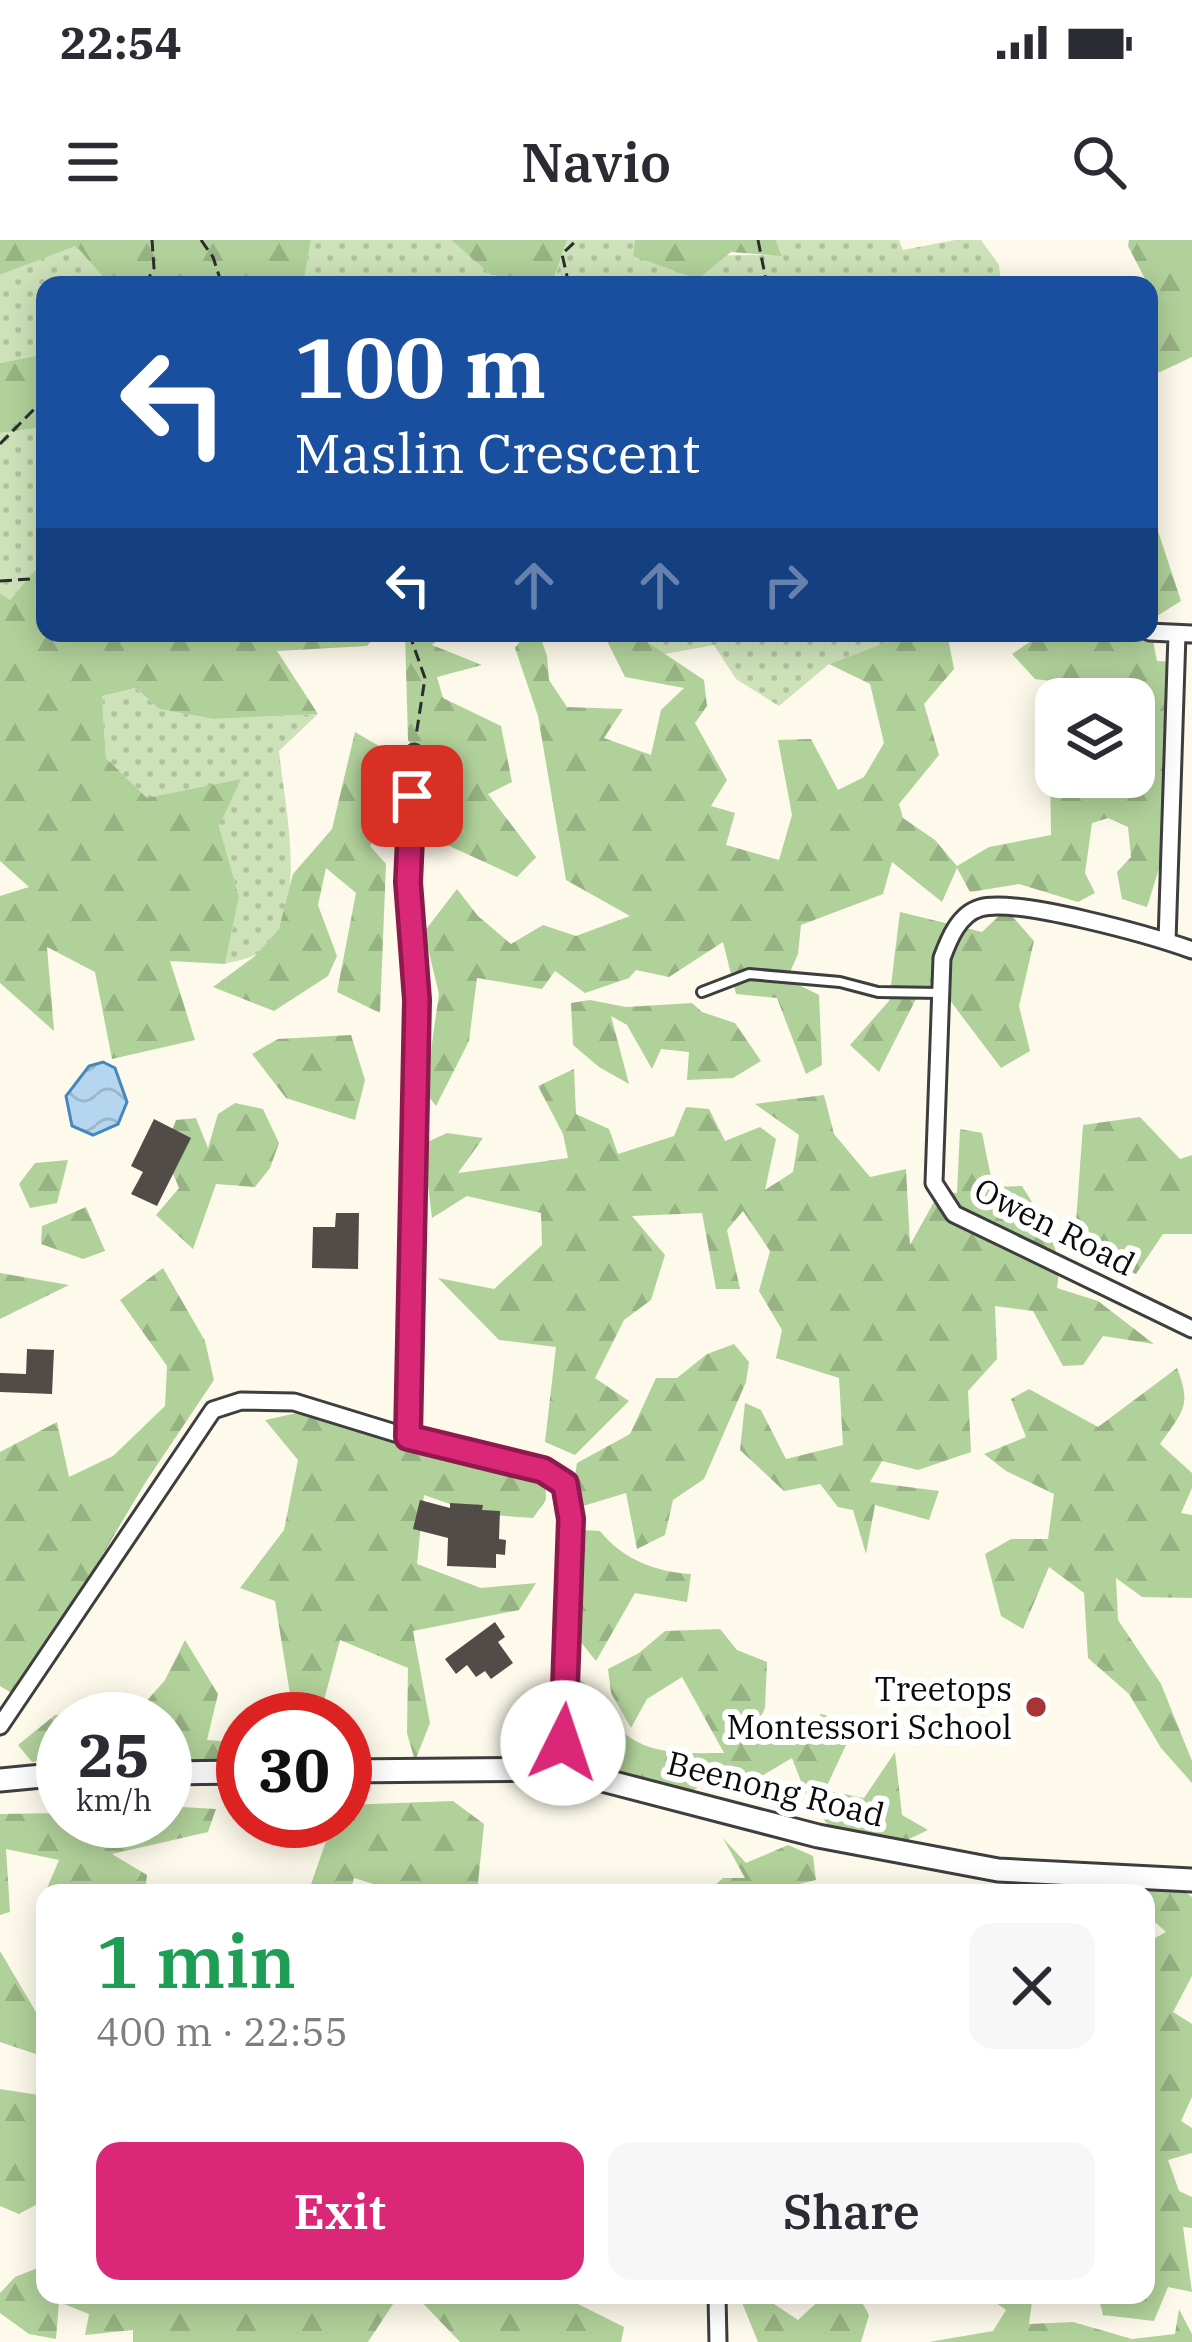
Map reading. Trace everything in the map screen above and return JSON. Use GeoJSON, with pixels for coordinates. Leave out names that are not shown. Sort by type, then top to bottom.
{"type":"FeatureCollection","features":[{"type":"Feature","properties":{"kind":"street"},"geometry":{"type":"LineString","coordinates":[[1184,634],[1167,940],[1192,950]]}},
{"type":"Feature","properties":{"kind":"street"},"geometry":{"type":"LineString","coordinates":[[408,1437],[417,1000],[408,882],[414,753]]}},
{"type":"Feature","properties":{"kind":"street","name":"Owen Road"},"geometry":{"type":"LineString","coordinates":[[1167,940],[1013,906],[977,908],[952,931],[942,958],[934,1183],[954,1214],[1192,1329]]}},
{"type":"Feature","properties":{"kind":"street"},"geometry":{"type":"LineString","coordinates":[[0,1726],[213,1410],[241,1401],[294,1402],[408,1437],[543,1470],[565,1484],[571,1519],[566,1718],[560,1769]]}},
{"type":"Feature","properties":{"kind":"street","name":"Beenong Road"},"geometry":{"type":"LineString","coordinates":[[372,1771],[560,1769],[818,1836],[998,1870],[1192,1880]]}},
{"type":"Feature","properties":{"kind":"street"},"geometry":{"type":"LineString","coordinates":[[0,1780],[36,1777]]}},
{"type":"Feature","properties":{"kind":"street"},"geometry":{"type":"LineString","coordinates":[[718,2304],[718,2342]]}},
{"type":"Feature","properties":{"kind":"lane"},"geometry":{"type":"LineString","coordinates":[[702,992],[749,974],[840,982],[878,992],[941,993]]}},
{"type":"Feature","properties":{"kind":"path"},"geometry":{"type":"LineString","coordinates":[[150,276],[154,268],[152,240]]}},
{"type":"Feature","properties":{"kind":"path"},"geometry":{"type":"LineString","coordinates":[[201,240],[218,276]]}},
{"type":"Feature","properties":{"kind":"path"},"geometry":{"type":"LineString","coordinates":[[567,276],[562,254],[577,240]]}},
{"type":"Feature","properties":{"kind":"path"},"geometry":{"type":"LineString","coordinates":[[758,240],[764,276]]}},
{"type":"Feature","properties":{"kind":"path"},"geometry":{"type":"LineString","coordinates":[[0,444],[36,407]]}},
{"type":"Feature","properties":{"kind":"path"},"geometry":{"type":"LineString","coordinates":[[0,580],[36,578]]}},
{"type":"Feature","properties":{"kind":"path"},"geometry":{"type":"LineString","coordinates":[[412,642],[424,678],[414,753]]}},
{"type":"Feature","properties":{"kind":"green space"},"geometry":{"type":"Polygon","coordinates":[[[0,240],[311,240],[305,276],[102,276],[76,246],[0,275],[0,240]]]}},
{"type":"Feature","properties":{"kind":"green space"},"geometry":{"type":"Polygon","coordinates":[[[311,240],[451,240],[491,275],[502,276],[305,276],[311,240]]]}},
{"type":"Feature","properties":{"kind":"green space"},"geometry":{"type":"Polygon","coordinates":[[[451,240],[567,240],[555,276],[491,275],[451,240]]]}},
{"type":"Feature","properties":{"kind":"green space"},"geometry":{"type":"Polygon","coordinates":[[[567,240],[635,240],[633,256],[782,255],[776,240],[899,240],[903,250],[981,240],[999,265],[1000,276],[556,276],[567,240]]]}},
{"type":"Feature","properties":{"kind":"green space"},"geometry":{"type":"Polygon","coordinates":[[[635,240],[776,240],[782,256],[731,252],[702,276],[690,276],[633,256],[635,240]]]}},
{"type":"Feature","properties":{"kind":"green space"},"geometry":{"type":"Polygon","coordinates":[[[1129,240],[1192,240],[1192,357],[1160,372],[1158,276],[1144,276],[1129,240]]]}},
{"type":"Feature","properties":{"kind":"green space"},"geometry":{"type":"Polygon","coordinates":[[[76,246],[102,276],[36,276],[36,356],[0,363],[0,275],[76,246]]]}},
{"type":"Feature","properties":{"kind":"green space"},"geometry":{"type":"Polygon","coordinates":[[[36,356],[36,428],[0,433],[0,363],[36,356]]]}},
{"type":"Feature","properties":{"kind":"green space"},"geometry":{"type":"Polygon","coordinates":[[[36,428],[36,570],[10,600],[0,593],[0,433],[36,428]]]}},
{"type":"Feature","properties":{"kind":"green space"},"geometry":{"type":"Polygon","coordinates":[[[1158,531],[1181,601],[1158,615],[1158,531]]]}},
{"type":"Feature","properties":{"kind":"green space"},"geometry":{"type":"Polygon","coordinates":[[[36,570],[36,642],[371,642],[367,646],[277,651],[318,714],[213,719],[159,709],[136,688],[102,696],[106,758],[147,798],[241,779],[219,826],[239,897],[225,964],[170,961],[195,1040],[112,1059],[95,972],[47,947],[54,1031],[0,983],[0,896],[29,887],[0,861],[0,593],[10,600],[36,570]]]}},
{"type":"Feature","properties":{"kind":"green space"},"geometry":{"type":"Polygon","coordinates":[[[405,642],[435,642],[432,645],[482,665],[437,677],[443,698],[501,726],[512,782],[488,794],[536,857],[517,877],[434,839],[432,774],[408,740],[405,642]]]}},
{"type":"Feature","properties":{"kind":"green space"},"geometry":{"type":"Polygon","coordinates":[[[519,642],[542,642],[549,680],[567,707],[623,709],[604,738],[651,755],[661,710],[684,688],[625,677],[608,642],[647,642],[704,680],[707,706],[695,723],[727,780],[711,806],[735,813],[726,845],[779,860],[792,815],[778,740],[811,739],[838,790],[864,777],[884,743],[870,684],[829,664],[888,642],[949,642],[954,669],[924,704],[939,755],[899,804],[903,818],[935,840],[957,866],[989,847],[1051,835],[1050,798],[1155,798],[1155,678],[1035,679],[1012,654],[1030,642],[1153,642],[1157,661],[1178,662],[1163,759],[1168,840],[1147,907],[1122,899],[1117,872],[1131,857],[1128,827],[1108,818],[1092,823],[1085,873],[1095,893],[1078,902],[1019,884],[970,892],[957,868],[942,902],[892,862],[883,894],[801,925],[798,954],[787,979],[819,995],[822,1065],[806,1074],[777,998],[736,994],[723,942],[669,977],[636,970],[629,978],[585,993],[555,971],[542,989],[477,978],[469,1041],[436,1106],[425,1092],[439,994],[424,932],[457,889],[478,916],[511,944],[543,925],[576,936],[630,916],[566,880],[538,716],[515,648],[519,642]]]}},
{"type":"Feature","properties":{"kind":"green space"},"geometry":{"type":"Polygon","coordinates":[[[644,642],[889,642],[829,664],[779,706],[736,679],[714,645],[665,654],[644,642]]]}},
{"type":"Feature","properties":{"kind":"green space"},"geometry":{"type":"Polygon","coordinates":[[[136,688],[159,709],[213,719],[318,714],[279,751],[289,832],[289,892],[284,919],[272,941],[250,957],[225,964],[239,897],[219,826],[147,798],[106,758],[102,696],[136,688]]]}},
{"type":"Feature","properties":{"kind":"green space"},"geometry":{"type":"Polygon","coordinates":[[[355,732],[391,753],[390,797],[370,846],[386,864],[380,1013],[337,992],[356,893],[326,868],[318,905],[337,956],[328,976],[274,1011],[213,987],[255,956],[279,929],[293,874],[332,829],[355,732]]]}},
{"type":"Feature","properties":{"kind":"green space"},"geometry":{"type":"Polygon","coordinates":[[[1006,909],[1034,941],[1019,1006],[1030,1051],[1001,1068],[949,999],[922,987],[879,1072],[850,1045],[889,1001],[900,912],[982,932],[1006,909]]]}},
{"type":"Feature","properties":{"kind":"green space"},"geometry":{"type":"Polygon","coordinates":[[[590,1000],[626,1007],[692,1003],[702,1012],[735,1023],[761,1061],[733,1078],[687,1080],[689,1052],[661,1049],[652,1069],[627,1025],[611,1016],[629,1084],[573,1045],[571,1003],[590,1000]]]}},
{"type":"Feature","properties":{"kind":"green space"},"geometry":{"type":"Polygon","coordinates":[[[351,1035],[365,1080],[355,1120],[286,1098],[252,1054],[278,1039],[351,1035]]]}},
{"type":"Feature","properties":{"kind":"green space"},"geometry":{"type":"Polygon","coordinates":[[[574,1069],[576,1114],[609,1129],[618,1154],[674,1136],[686,1107],[709,1109],[725,1141],[760,1127],[776,1139],[765,1190],[793,1172],[799,1135],[755,1104],[824,1095],[834,1134],[870,1177],[906,1169],[910,1245],[940,1191],[957,1193],[960,1129],[982,1133],[993,1187],[1022,1186],[1050,1234],[1057,1288],[1098,1301],[1154,1344],[1103,1336],[1083,1365],[1063,1366],[1033,1311],[995,1306],[997,1359],[968,1391],[971,1452],[918,1470],[882,1461],[870,1482],[939,1491],[929,1520],[875,1505],[866,1554],[853,1510],[838,1507],[820,1484],[784,1491],[740,1450],[745,1403],[761,1410],[786,1459],[843,1445],[839,1378],[776,1358],[782,1330],[759,1291],[770,1251],[743,1211],[727,1230],[740,1289],[716,1289],[702,1213],[632,1216],[665,1255],[651,1300],[624,1320],[595,1378],[629,1401],[575,1455],[545,1442],[556,1347],[499,1340],[438,1278],[494,1289],[542,1245],[541,1213],[467,1196],[432,1218],[423,1144],[447,1133],[483,1138],[458,1173],[568,1158],[563,1134],[538,1086],[574,1069]]]}},
{"type":"Feature","properties":{"kind":"green space"},"geometry":{"type":"Polygon","coordinates":[[[235,1103],[263,1109],[279,1143],[270,1168],[255,1187],[216,1184],[193,1249],[156,1215],[179,1188],[164,1152],[176,1120],[196,1118],[208,1148],[218,1114],[235,1103]]]}},
{"type":"Feature","properties":{"kind":"green space"},"geometry":{"type":"Polygon","coordinates":[[[1140,1117],[1180,1159],[1192,1155],[1192,1234],[1163,1234],[1136,1274],[1074,1250],[1083,1125],[1140,1117]]]}},
{"type":"Feature","properties":{"kind":"green space"},"geometry":{"type":"Polygon","coordinates":[[[68,1160],[57,1203],[30,1208],[19,1184],[35,1163],[68,1160]]]}},
{"type":"Feature","properties":{"kind":"green space"},"geometry":{"type":"Polygon","coordinates":[[[86,1207],[105,1251],[83,1259],[41,1244],[42,1226],[86,1207]]]}},
{"type":"Feature","properties":{"kind":"green space"},"geometry":{"type":"Polygon","coordinates":[[[163,1268],[205,1341],[214,1380],[145,1483],[18,1697],[0,1686],[0,1452],[57,1422],[69,1477],[113,1456],[165,1406],[167,1366],[120,1300],[163,1268]]]}},
{"type":"Feature","properties":{"kind":"green space"},"geometry":{"type":"Polygon","coordinates":[[[0,1273],[69,1285],[0,1319],[0,1273]]]}},
{"type":"Feature","properties":{"kind":"green space"},"geometry":{"type":"Polygon","coordinates":[[[734,1344],[749,1362],[746,1382],[704,1479],[673,1500],[665,1535],[637,1549],[626,1493],[570,1510],[577,1463],[630,1434],[656,1378],[677,1378],[707,1354],[734,1344]]]}},
{"type":"Feature","properties":{"kind":"green space"},"geometry":{"type":"Polygon","coordinates":[[[1177,1368],[1183,1408],[1160,1444],[1192,1473],[1192,1488],[1181,1513],[1192,1515],[1192,1598],[1142,1597],[1116,1578],[1118,1620],[1161,1684],[1192,1761],[1192,1783],[1161,1748],[1129,1694],[1088,1658],[1084,1593],[1049,1567],[1023,1629],[1001,1616],[985,1554],[1011,1539],[1048,1539],[1054,1494],[1006,1471],[984,1454],[1026,1437],[1011,1399],[1029,1389],[1098,1427],[1177,1368]]]}},
{"type":"Feature","properties":{"kind":"green space"},"geometry":{"type":"Polygon","coordinates":[[[329,1406],[384,1435],[545,1466],[546,1500],[533,1518],[479,1514],[424,1495],[417,1564],[481,1588],[536,1583],[519,1610],[413,1631],[430,1723],[415,1761],[407,1733],[408,1668],[340,1640],[326,1692],[290,1692],[275,1601],[240,1588],[284,1530],[298,1460],[265,1420],[329,1406]]]}},
{"type":"Feature","properties":{"kind":"green space"},"geometry":{"type":"Polygon","coordinates":[[[583,1530],[600,1531],[641,1562],[691,1574],[687,1602],[635,1593],[596,1661],[580,1641],[583,1530]]]}},
{"type":"Feature","properties":{"kind":"green space"},"geometry":{"type":"Polygon","coordinates":[[[720,1629],[737,1650],[767,1662],[765,1708],[755,1729],[803,1726],[821,1714],[843,1720],[846,1745],[825,1790],[864,1798],[895,1752],[902,1815],[928,1830],[890,1848],[840,1841],[807,1797],[792,1758],[743,1787],[724,1773],[683,1796],[621,1783],[612,1762],[592,1761],[573,1709],[580,1680],[615,1724],[638,1742],[666,1751],[724,1753],[682,1677],[647,1699],[631,1728],[611,1693],[608,1669],[639,1653],[665,1631],[720,1629]]]}},
{"type":"Feature","properties":{"kind":"green space"},"geometry":{"type":"Polygon","coordinates":[[[185,1640],[217,1692],[207,1740],[216,1741],[216,1763],[192,1761],[192,1692],[154,1692],[185,1640]]]}},
{"type":"Feature","properties":{"kind":"green space"},"geometry":{"type":"Polygon","coordinates":[[[36,1730],[36,1761],[32,1762],[18,1745],[36,1730]]]}},
{"type":"Feature","properties":{"kind":"green space"},"geometry":{"type":"Polygon","coordinates":[[[453,1801],[484,1824],[478,1884],[373,1884],[354,1878],[352,1884],[311,1884],[324,1848],[372,1848],[372,1804],[453,1801]]]}},
{"type":"Feature","properties":{"kind":"green space"},"geometry":{"type":"Polygon","coordinates":[[[192,1808],[216,1809],[208,1832],[192,1836],[192,1808]]]}},
{"type":"Feature","properties":{"kind":"green space"},"geometry":{"type":"Polygon","coordinates":[[[36,1813],[36,1848],[138,1848],[112,1854],[147,1875],[146,1884],[49,1884],[59,1860],[6,1849],[10,1912],[0,1915],[0,1814],[36,1813]]]}},
{"type":"Feature","properties":{"kind":"green space"},"geometry":{"type":"Polygon","coordinates":[[[723,1838],[746,1863],[788,1845],[813,1856],[816,1880],[716,1884],[723,1878],[745,1878],[723,1838]]]}},
{"type":"Feature","properties":{"kind":"green space"},"geometry":{"type":"Polygon","coordinates":[[[1169,1880],[1192,1897],[1192,1976],[1173,2012],[1192,2024],[1192,2097],[1181,2121],[1192,2128],[1192,2153],[1168,2160],[1179,2191],[1192,2197],[1192,2228],[1183,2227],[1192,2292],[1168,2287],[1154,2321],[1103,2315],[1100,2304],[1155,2304],[1155,1938],[1166,1932],[1155,1922],[1155,1884],[1169,1880]]]}},
{"type":"Feature","properties":{"kind":"green space"},"geometry":{"type":"Polygon","coordinates":[[[0,1951],[36,2012],[36,2054],[0,2042],[0,1951]]]}},
{"type":"Feature","properties":{"kind":"green space"},"geometry":{"type":"Polygon","coordinates":[[[0,2089],[36,2095],[36,2205],[19,2214],[0,2206],[0,2089]]]}},
{"type":"Feature","properties":{"kind":"green space"},"geometry":{"type":"Polygon","coordinates":[[[36,2269],[36,2304],[59,2304],[56,2339],[29,2334],[0,2313],[0,2293],[15,2277],[36,2269]]]}},
{"type":"Feature","properties":{"kind":"green space"},"geometry":{"type":"Polygon","coordinates":[[[64,2304],[393,2304],[368,2342],[133,2342],[133,2330],[85,2335],[89,2314],[64,2304]]]}},
{"type":"Feature","properties":{"kind":"green space"},"geometry":{"type":"Polygon","coordinates":[[[424,2304],[578,2304],[624,2327],[621,2342],[460,2342],[424,2304]]]}},
{"type":"Feature","properties":{"kind":"green space"},"geometry":{"type":"Polygon","coordinates":[[[743,2304],[774,2304],[798,2320],[815,2304],[863,2304],[869,2315],[861,2342],[758,2342],[743,2304]]]}},
{"type":"Feature","properties":{"kind":"green space"},"geometry":{"type":"Polygon","coordinates":[[[998,2304],[1032,2304],[1029,2324],[1073,2322],[1132,2339],[1175,2334],[1179,2309],[1192,2342],[929,2342],[993,2331],[1006,2310],[998,2304]]]}},
{"type":"Feature","properties":{"kind":"water"},"geometry":{"type":"Polygon","coordinates":[[[103,1062],[115,1068],[127,1102],[118,1124],[93,1135],[72,1126],[66,1096],[89,1066],[103,1062]]]}},
{"type":"Feature","properties":{"kind":"building"},"geometry":{"type":"Polygon","coordinates":[[[154,1119],[191,1138],[157,1206],[131,1194],[143,1172],[131,1166],[154,1119]]]}},
{"type":"Feature","properties":{"kind":"building"},"geometry":{"type":"Polygon","coordinates":[[[336,1213],[359,1213],[358,1269],[312,1268],[313,1227],[335,1227],[336,1213]]]}},
{"type":"Feature","properties":{"kind":"building"},"geometry":{"type":"Polygon","coordinates":[[[27,1349],[54,1350],[52,1394],[0,1392],[0,1373],[26,1374],[27,1349]]]}},
{"type":"Feature","properties":{"kind":"building"},"geometry":{"type":"Polygon","coordinates":[[[420,1500],[450,1508],[450,1503],[500,1511],[499,1539],[506,1540],[505,1555],[496,1554],[496,1568],[447,1566],[448,1538],[413,1529],[420,1500]]]}},
{"type":"Feature","properties":{"kind":"building"},"geometry":{"type":"Polygon","coordinates":[[[495,1622],[505,1637],[498,1642],[513,1663],[491,1679],[485,1671],[476,1677],[467,1665],[456,1674],[445,1659],[495,1622]]]}},
{"type":"Feature","properties":{"kind":"place","name":"Treetops Montessori School"},"geometry":{"type":"Point","coordinates":[1036,1707]}},
{"type":"Feature","properties":{"kind":"route"},"geometry":{"type":"LineString","coordinates":[[412,796],[408,882],[417,1000],[408,1437],[543,1470],[565,1484],[571,1519],[563,1743]]}}]}
